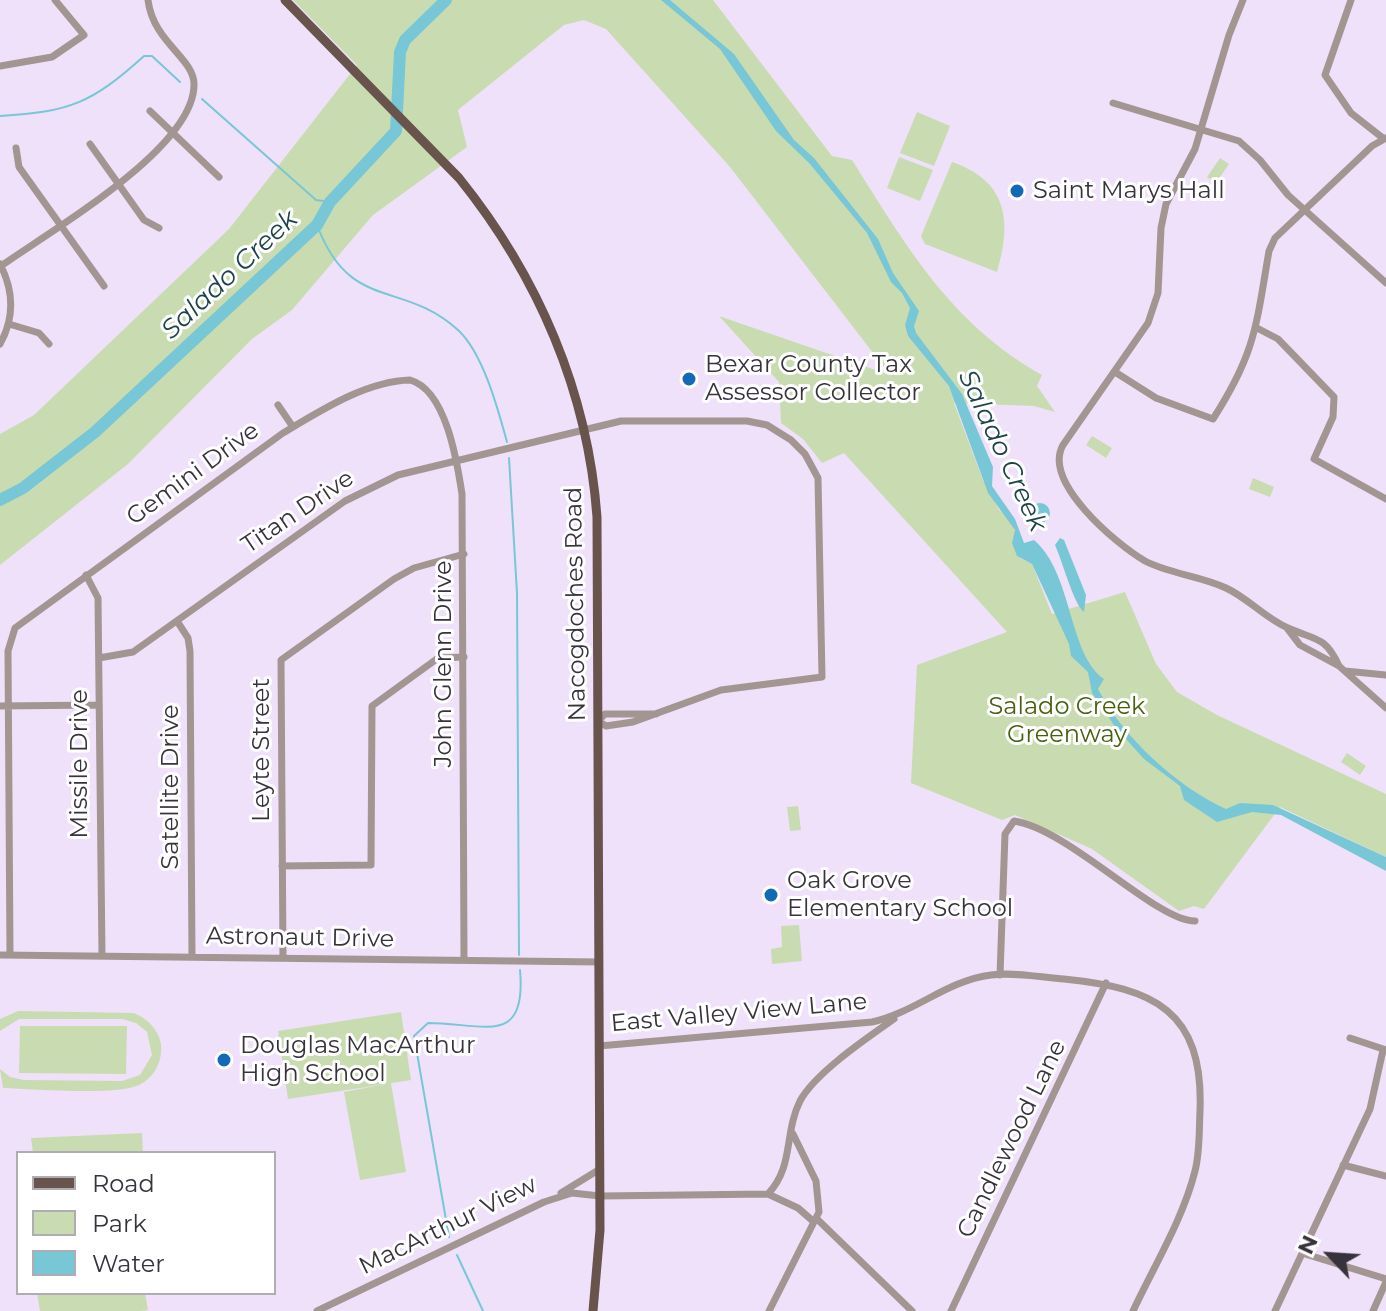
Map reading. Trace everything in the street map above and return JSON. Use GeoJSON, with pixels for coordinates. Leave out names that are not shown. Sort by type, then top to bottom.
{"type":"FeatureCollection","features":[{"type":"Feature","properties":{"kind":"main road","name":"Nacogdoches Road"},"geometry":{"type":"LineString","coordinates":[[285,0],[442,161],[484,209],[516,262],[569,370],[586,429],[597,517],[600,1196],[593,1311]]}},
{"type":"Feature","properties":{"kind":"street"},"geometry":{"type":"LineString","coordinates":[[0,66],[52,57],[84,35],[55,0]]}},
{"type":"Feature","properties":{"kind":"street"},"geometry":{"type":"LineString","coordinates":[[0,344],[9,324],[12,298],[1,265],[151,159],[173,133],[189,104],[194,86],[193,76],[155,27],[148,0]]}},
{"type":"Feature","properties":{"kind":"street"},"geometry":{"type":"LineString","coordinates":[[1243,0],[1195,149],[1171,193],[1163,216],[1155,305],[1142,334],[1063,445],[1057,460],[1064,481],[1089,514],[1141,558],[1228,589],[1287,628],[1315,636],[1342,668],[1386,675]]}},
{"type":"Feature","properties":{"kind":"street"},"geometry":{"type":"LineString","coordinates":[[1115,372],[1156,398],[1213,419],[1236,384],[1257,328],[1269,251],[1275,238],[1303,208],[1385,139],[1356,118],[1325,75],[1351,0]]}},
{"type":"Feature","properties":{"kind":"street"},"geometry":{"type":"LineString","coordinates":[[1113,103],[1201,127],[1231,137],[1247,147],[1303,208],[1386,283]]}},
{"type":"Feature","properties":{"kind":"street"},"geometry":{"type":"LineString","coordinates":[[150,111],[219,177]]}},
{"type":"Feature","properties":{"kind":"street"},"geometry":{"type":"LineString","coordinates":[[90,144],[144,220],[159,228]]}},
{"type":"Feature","properties":{"kind":"street"},"geometry":{"type":"LineString","coordinates":[[16,148],[19,167],[104,286]]}},
{"type":"Feature","properties":{"kind":"street"},"geometry":{"type":"LineString","coordinates":[[9,324],[39,333],[49,344]]}},
{"type":"Feature","properties":{"kind":"street"},"geometry":{"type":"LineString","coordinates":[[1257,328],[1278,339],[1334,397],[1333,417],[1314,459],[1386,499]]}},
{"type":"Feature","properties":{"kind":"street","name":"Gemini Drive"},"geometry":{"type":"LineString","coordinates":[[4,706],[11,633],[20,621],[293,427],[363,392],[393,382],[415,381]]}},
{"type":"Feature","properties":{"kind":"street","name":"John Glenn Drive"},"geometry":{"type":"LineString","coordinates":[[415,381],[429,389],[436,401],[456,459],[462,494],[464,960]]}},
{"type":"Feature","properties":{"kind":"street"},"geometry":{"type":"LineString","coordinates":[[278,405],[293,427]]}},
{"type":"Feature","properties":{"kind":"street","name":"Titan Drive"},"geometry":{"type":"LineString","coordinates":[[99,658],[133,652],[358,493],[398,475],[586,429],[632,421],[747,421],[767,425],[791,440],[805,454],[820,486],[822,677],[721,690],[656,714],[607,726],[598,721]]}},
{"type":"Feature","properties":{"kind":"street","name":"Leyte Street"},"geometry":{"type":"LineString","coordinates":[[283,957],[281,660],[394,579],[414,568],[464,554]]}},
{"type":"Feature","properties":{"kind":"street","name":"Missile Drive"},"geometry":{"type":"LineString","coordinates":[[86,575],[98,598],[102,956]]}},
{"type":"Feature","properties":{"kind":"street","name":"Satellite Drive"},"geometry":{"type":"LineString","coordinates":[[177,621],[190,642],[192,957]]}},
{"type":"Feature","properties":{"kind":"street"},"geometry":{"type":"LineString","coordinates":[[1287,628],[1300,645],[1342,668],[1386,708]]}},
{"type":"Feature","properties":{"kind":"street"},"geometry":{"type":"LineString","coordinates":[[282,866],[371,865],[372,706],[438,658],[464,657]]}},
{"type":"Feature","properties":{"kind":"street"},"geometry":{"type":"LineString","coordinates":[[10,955],[4,706],[99,705]]}},
{"type":"Feature","properties":{"kind":"street"},"geometry":{"type":"LineString","coordinates":[[1000,975],[1005,834],[1010,823],[1018,821],[1085,854],[1174,916],[1195,921]]}},
{"type":"Feature","properties":{"kind":"street","name":"Astronaut Drive"},"geometry":{"type":"LineString","coordinates":[[0,955],[599,962]]}},
{"type":"Feature","properties":{"kind":"street","name":"East Valley View Lane"},"geometry":{"type":"LineString","coordinates":[[599,1046],[861,1023],[898,1015],[966,981],[1000,975],[1106,983],[1151,998],[1188,1037],[1198,1064],[1201,1088],[1195,1172],[1133,1311]]}},
{"type":"Feature","properties":{"kind":"street","name":"Candlewood Lane"},"geometry":{"type":"LineString","coordinates":[[951,1311],[1106,983]]}},
{"type":"Feature","properties":{"kind":"street"},"geometry":{"type":"LineString","coordinates":[[898,1015],[808,1090],[795,1114],[783,1174],[768,1194],[817,1217],[912,1311]]}},
{"type":"Feature","properties":{"kind":"street"},"geometry":{"type":"LineString","coordinates":[[1275,1311],[1370,1109],[1385,1050],[1350,1038]]}},
{"type":"Feature","properties":{"kind":"street"},"geometry":{"type":"LineString","coordinates":[[769,1311],[817,1217],[816,1181],[793,1132]]}},
{"type":"Feature","properties":{"kind":"street"},"geometry":{"type":"LineString","coordinates":[[1343,1165],[1386,1176]]}},
{"type":"Feature","properties":{"kind":"street"},"geometry":{"type":"LineString","coordinates":[[557,1196],[600,1169]]}},
{"type":"Feature","properties":{"kind":"street","name":"MacArthur View"},"geometry":{"type":"LineString","coordinates":[[317,1311],[557,1196],[572,1193],[600,1196],[768,1194]]}},
{"type":"Feature","properties":{"kind":"street"},"geometry":{"type":"LineString","coordinates":[[1302,1253],[1386,1280],[1373,1311]]}},
{"type":"Feature","properties":{"kind":"green space","name":"Salado Creek Greenway"},"geometry":{"type":"Polygon","coordinates":[[[293,0],[713,0],[832,156],[852,160],[933,281],[981,332],[1042,375],[1037,386],[1055,412],[1034,406],[954,403],[983,480],[999,510],[1009,517],[1015,530],[1020,558],[1032,564],[1052,614],[1125,592],[1156,664],[1177,692],[1217,715],[1386,794],[1386,857],[1280,807],[1204,909],[1194,906],[1179,911],[1092,849],[1015,815],[1002,820],[911,783],[917,665],[1007,632],[844,453],[822,463],[803,439],[781,423],[779,382],[719,316],[890,375],[730,167],[606,29],[584,20],[564,25],[458,110],[467,147],[373,215],[292,310],[252,339],[128,464],[0,565],[0,434],[34,415],[229,229],[357,65],[293,0]]]}},
{"type":"Feature","properties":{"kind":"green space"},"geometry":{"type":"Polygon","coordinates":[[[917,112],[950,126],[934,166],[900,153],[917,112]]]}},
{"type":"Feature","properties":{"kind":"green space"},"geometry":{"type":"Polygon","coordinates":[[[899,157],[933,170],[920,201],[887,188],[899,157]]]}},
{"type":"Feature","properties":{"kind":"green space"},"geometry":{"type":"Polygon","coordinates":[[[1220,158],[1229,164],[1216,183],[1207,177],[1220,158]]]}},
{"type":"Feature","properties":{"kind":"green space"},"geometry":{"type":"Polygon","coordinates":[[[952,162],[985,180],[1001,205],[1004,236],[997,272],[925,244],[921,236],[952,162]]]}},
{"type":"Feature","properties":{"kind":"green space"},"geometry":{"type":"Polygon","coordinates":[[[1092,436],[1112,448],[1106,458],[1086,445],[1092,436]]]}},
{"type":"Feature","properties":{"kind":"green space"},"geometry":{"type":"Polygon","coordinates":[[[1253,478],[1274,487],[1270,497],[1249,489],[1253,478]]]}},
{"type":"Feature","properties":{"kind":"green space"},"geometry":{"type":"Polygon","coordinates":[[[1347,753],[1366,766],[1360,775],[1341,762],[1347,753]]]}},
{"type":"Feature","properties":{"kind":"green space"},"geometry":{"type":"Polygon","coordinates":[[[798,806],[801,830],[790,831],[787,807],[798,806]]]}},
{"type":"Feature","properties":{"kind":"green space"},"geometry":{"type":"Polygon","coordinates":[[[799,925],[802,961],[772,964],[771,949],[782,947],[781,926],[799,925]]]}},
{"type":"Feature","properties":{"kind":"green space"},"geometry":{"type":"Polygon","coordinates":[[[18,1011],[134,1013],[155,1029],[161,1044],[159,1063],[149,1078],[128,1088],[73,1091],[3,1088],[0,1069],[10,1077],[24,1080],[122,1081],[140,1075],[152,1055],[147,1032],[136,1023],[122,1019],[19,1019],[0,1031],[0,1019],[18,1011]]]}},
{"type":"Feature","properties":{"kind":"green space"},"geometry":{"type":"Polygon","coordinates":[[[401,1012],[411,1080],[391,1083],[406,1172],[360,1180],[344,1092],[386,1084],[288,1099],[278,1031],[401,1012]]]}},
{"type":"Feature","properties":{"kind":"green space"},"geometry":{"type":"Polygon","coordinates":[[[20,1026],[127,1026],[126,1074],[19,1073],[20,1026]]]}},
{"type":"Feature","properties":{"kind":"green space"},"geometry":{"type":"Polygon","coordinates":[[[142,1133],[143,1151],[33,1151],[31,1138],[142,1133]]]}},
{"type":"Feature","properties":{"kind":"green space"},"geometry":{"type":"Polygon","coordinates":[[[37,1295],[145,1295],[148,1310],[142,1311],[40,1311],[37,1295]]]}},
{"type":"Feature","properties":{"kind":"water"},"geometry":{"type":"Polygon","coordinates":[[[661,0],[670,0],[734,54],[794,140],[814,158],[878,239],[893,273],[919,311],[914,326],[916,333],[962,394],[993,467],[992,486],[1015,519],[1024,543],[1034,540],[1047,554],[1064,592],[1083,651],[1104,679],[1098,689],[1122,725],[1153,759],[1207,799],[1226,809],[1240,803],[1273,805],[1386,857],[1386,871],[1281,815],[1252,812],[1217,822],[1184,800],[1180,786],[1144,759],[1116,728],[1092,693],[1088,672],[1071,656],[1069,644],[1032,564],[1017,556],[1012,543],[1015,530],[988,493],[949,386],[908,336],[905,325],[910,308],[891,282],[867,233],[810,164],[776,131],[720,49],[661,0]]]}},
{"type":"Feature","properties":{"kind":"water"},"geometry":{"type":"Polygon","coordinates":[[[1036,503],[1044,503],[1050,513],[1044,523],[1036,523],[1030,517],[1030,509],[1036,503]]]}},
{"type":"Feature","properties":{"kind":"water"},"geometry":{"type":"Polygon","coordinates":[[[1060,538],[1064,540],[1086,595],[1084,612],[1072,592],[1055,545],[1060,538]]]}},
{"type":"Feature","properties":{"kind":"waterway","name":"Salado Creek"},"geometry":{"type":"LineString","coordinates":[[0,500],[23,488],[95,432],[317,225],[330,202],[396,131],[400,52],[405,40],[446,0]]}},
{"type":"Feature","properties":{"kind":"waterway"},"geometry":{"type":"LineString","coordinates":[[0,116],[45,112],[79,102],[109,85],[144,56],[152,56],[180,82]]}},
{"type":"Feature","properties":{"kind":"waterway"},"geometry":{"type":"LineString","coordinates":[[202,99],[316,200],[330,202]]}},
{"type":"Feature","properties":{"kind":"waterway"},"geometry":{"type":"LineString","coordinates":[[317,225],[330,253],[345,271],[361,283],[437,314],[467,340],[488,382],[507,442]]}},
{"type":"Feature","properties":{"kind":"waterway"},"geometry":{"type":"LineString","coordinates":[[509,458],[517,593],[519,955]]}},
{"type":"Feature","properties":{"kind":"waterway"},"geometry":{"type":"LineString","coordinates":[[449,1237],[414,1036],[428,1023],[483,1027],[508,1021],[516,1011],[520,995],[520,970]]}},
{"type":"Feature","properties":{"kind":"waterway"},"geometry":{"type":"LineString","coordinates":[[457,1255],[483,1311]]}},
{"type":"Feature","properties":{"kind":"place","name":"Saint Marys Hall"},"geometry":{"type":"Point","coordinates":[1017,191]}},
{"type":"Feature","properties":{"kind":"place","name":"Bexar County Tax Assessor Collector"},"geometry":{"type":"Point","coordinates":[689,379]}},
{"type":"Feature","properties":{"kind":"place","name":"Oak Grove Elementary School"},"geometry":{"type":"Point","coordinates":[771,895]}},
{"type":"Feature","properties":{"kind":"place","name":"Douglas MacArthur High School"},"geometry":{"type":"Point","coordinates":[224,1060]}}]}
